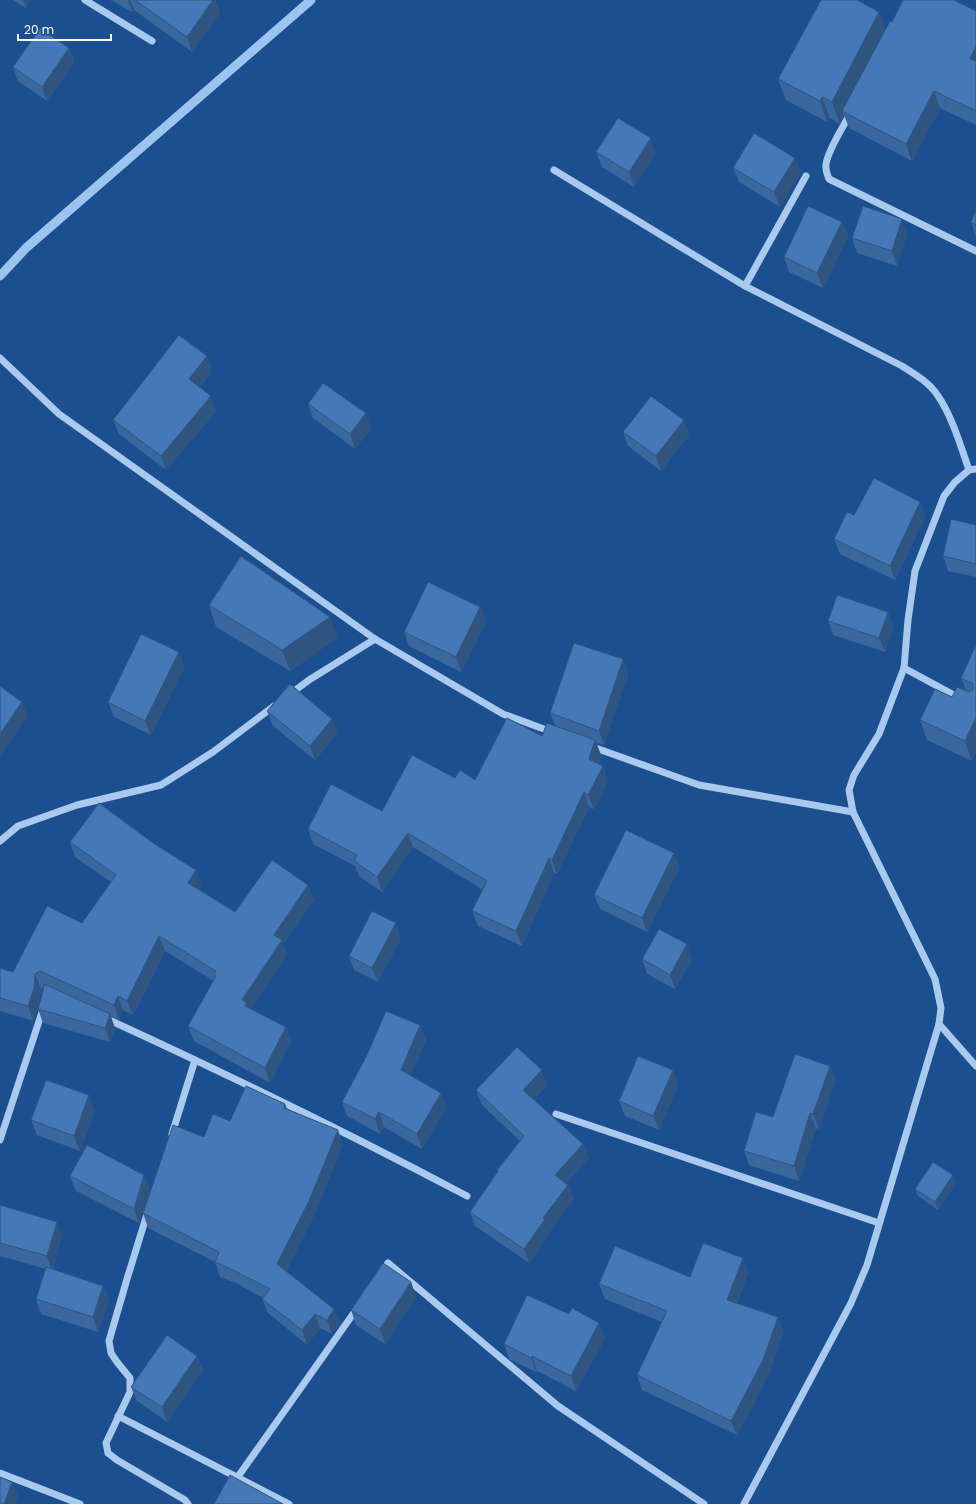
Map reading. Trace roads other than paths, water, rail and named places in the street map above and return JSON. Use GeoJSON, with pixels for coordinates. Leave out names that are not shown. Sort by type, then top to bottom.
{"type":"FeatureCollection","features":[{"type":"Feature","properties":{"kind":"street"},"geometry":{"type":"LineString","coordinates":[[85,0],[152,41]]}},
{"type":"Feature","properties":{"kind":"street"},"geometry":{"type":"LineString","coordinates":[[853,109],[825,165],[829,179],[976,251]]}},
{"type":"Feature","properties":{"kind":"street"},"geometry":{"type":"LineString","coordinates":[[554,170],[745,286],[902,366],[921,379],[938,395],[973,470],[954,482],[944,496],[915,571],[908,620],[904,668],[879,734],[854,775],[849,790],[853,812],[935,979],[941,1008],[938,1024],[867,1266],[851,1303],[744,1504]]}},
{"type":"Feature","properties":{"kind":"street"},"geometry":{"type":"LineString","coordinates":[[745,286],[806,176]]}},
{"type":"Feature","properties":{"kind":"street"},"geometry":{"type":"LineString","coordinates":[[0,358],[59,414],[375,640],[503,714],[561,735]]}},
{"type":"Feature","properties":{"kind":"street"},"geometry":{"type":"LineString","coordinates":[[0,841],[18,826],[77,805],[162,784],[213,752],[309,680],[375,640]]}},
{"type":"Feature","properties":{"kind":"street"},"geometry":{"type":"LineString","coordinates":[[904,668],[976,707]]}},
{"type":"Feature","properties":{"kind":"street"},"geometry":{"type":"LineString","coordinates":[[583,743],[699,785],[853,812]]}},
{"type":"Feature","properties":{"kind":"street"},"geometry":{"type":"LineString","coordinates":[[0,1140],[45,998]]}},
{"type":"Feature","properties":{"kind":"street"},"geometry":{"type":"LineString","coordinates":[[95,1014],[195,1060],[373,1146],[468,1196]]}},
{"type":"Feature","properties":{"kind":"street"},"geometry":{"type":"LineString","coordinates":[[938,1024],[976,1066]]}},
{"type":"Feature","properties":{"kind":"street"},"geometry":{"type":"LineString","coordinates":[[169,1143],[195,1060]]}},
{"type":"Feature","properties":{"kind":"street"},"geometry":{"type":"LineString","coordinates":[[556,1114],[879,1224]]}},
{"type":"Feature","properties":{"kind":"street"},"geometry":{"type":"LineString","coordinates":[[150,1203],[126,1278],[109,1341],[111,1353],[130,1378],[130,1392],[106,1444],[108,1453],[117,1460],[186,1500],[188,1504]]}},
{"type":"Feature","properties":{"kind":"street"},"geometry":{"type":"LineString","coordinates":[[374,1283],[388,1264],[558,1406],[704,1504]]}},
{"type":"Feature","properties":{"kind":"street"},"geometry":{"type":"LineString","coordinates":[[237,1478],[361,1302]]}},
{"type":"Feature","properties":{"kind":"street"},"geometry":{"type":"LineString","coordinates":[[118,1416],[289,1504]]}},
{"type":"Feature","properties":{"kind":"street"},"geometry":{"type":"LineString","coordinates":[[0,1473],[80,1504]]}},
{"type":"Feature","properties":{"kind":"waterway"},"geometry":{"type":"LineString","coordinates":[[0,276],[26,248],[311,0]]}}]}
